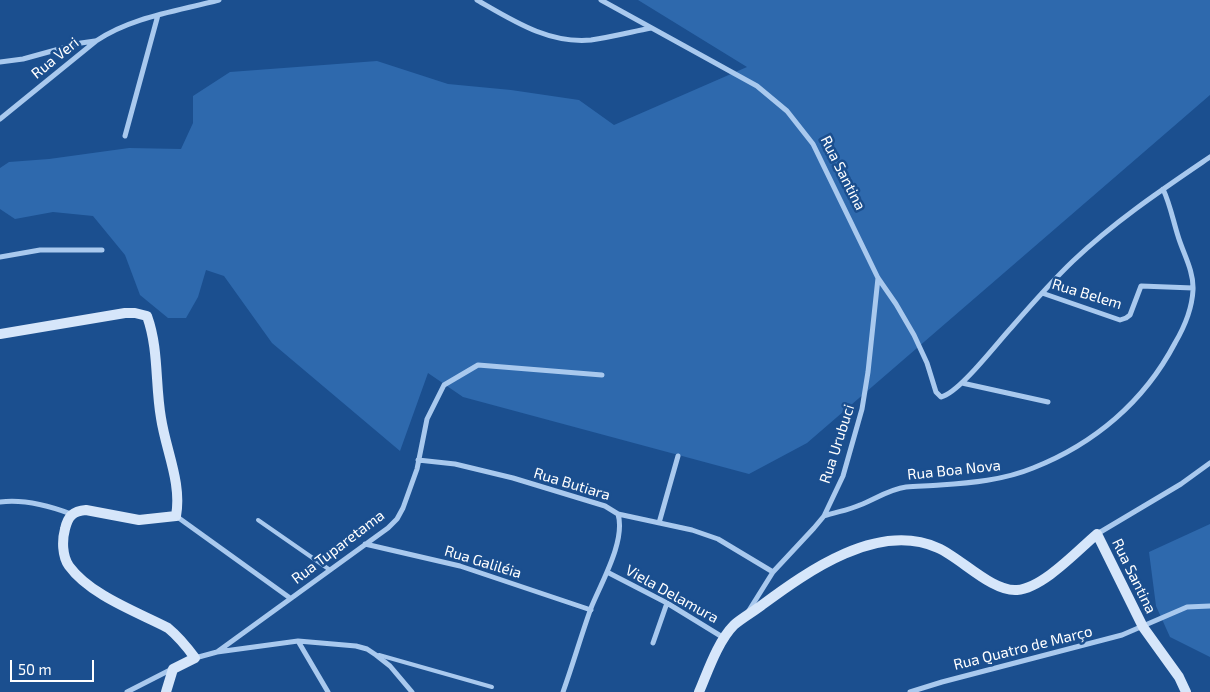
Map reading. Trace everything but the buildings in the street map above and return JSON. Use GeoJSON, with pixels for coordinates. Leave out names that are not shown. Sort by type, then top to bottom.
{"type":"FeatureCollection","features":[{"type":"Feature","properties":{"kind":"street"},"geometry":{"type":"LineString","coordinates":[[96,41],[110,31],[158,15],[219,0]]}},
{"type":"Feature","properties":{"kind":"street"},"geometry":{"type":"LineString","coordinates":[[477,0],[535,31],[564,39],[589,40],[652,28]]}},
{"type":"Feature","properties":{"kind":"street","name":"Rua Santina"},"geometry":{"type":"LineString","coordinates":[[601,0],[757,86],[787,111],[813,144],[878,278],[914,335],[927,364],[936,392],[941,397],[945,396],[962,384]]}},
{"type":"Feature","properties":{"kind":"street"},"geometry":{"type":"LineString","coordinates":[[125,136],[158,15]]}},
{"type":"Feature","properties":{"kind":"street","name":"Rua Veri"},"geometry":{"type":"LineString","coordinates":[[0,62],[23,59],[81,43],[96,41]]}},
{"type":"Feature","properties":{"kind":"street","name":"Rua Veri"},"geometry":{"type":"LineString","coordinates":[[0,119],[96,41]]}},
{"type":"Feature","properties":{"kind":"street"},"geometry":{"type":"LineString","coordinates":[[1048,402],[962,384],[1042,293],[1088,248],[1117,223],[1210,157]]}},
{"type":"Feature","properties":{"kind":"street","name":"Rua Boa Nova"},"geometry":{"type":"LineString","coordinates":[[824,516],[858,506],[905,487],[957,484],[1010,476],[1033,468],[1080,445],[1104,429],[1130,406],[1159,372],[1191,310],[1193,288],[1185,254],[1163,189]]}},
{"type":"Feature","properties":{"kind":"street"},"geometry":{"type":"LineString","coordinates":[[0,257],[40,250],[102,250]]}},
{"type":"Feature","properties":{"kind":"street","name":"Rua Urubuci"},"geometry":{"type":"LineString","coordinates":[[744,618],[773,572],[824,516],[842,476],[862,409],[878,278]]}},
{"type":"Feature","properties":{"kind":"street","name":"Rua Belem"},"geometry":{"type":"LineString","coordinates":[[1042,293],[1120,320],[1130,315],[1141,286],[1193,288]]}},
{"type":"Feature","properties":{"kind":"street"},"geometry":{"type":"LineString","coordinates":[[0,334],[125,313],[135,312],[146,316],[155,347],[161,418],[176,482],[178,505],[176,516]]}},
{"type":"Feature","properties":{"kind":"street","name":"Rua Tuparetama"},"geometry":{"type":"LineString","coordinates":[[217,652],[388,528],[397,519],[404,508],[417,469],[427,419],[444,385],[478,365],[602,375]]}},
{"type":"Feature","properties":{"kind":"street"},"geometry":{"type":"LineString","coordinates":[[659,523],[678,456]]}},
{"type":"Feature","properties":{"kind":"street","name":"Rua Butiara"},"geometry":{"type":"LineString","coordinates":[[418,460],[455,464],[513,478],[605,506],[618,514],[620,531],[591,610]]}},
{"type":"Feature","properties":{"kind":"street","name":"Rua Santina"},"geometry":{"type":"LineString","coordinates":[[1186,692],[1179,677],[1143,627],[1097,534],[1181,484],[1210,463]]}},
{"type":"Feature","properties":{"kind":"street"},"geometry":{"type":"LineString","coordinates":[[0,502],[8,501],[46,506],[71,514],[86,510],[139,520],[176,516],[290,598]]}},
{"type":"Feature","properties":{"kind":"street"},"geometry":{"type":"LineString","coordinates":[[71,514],[66,522],[63,536],[64,553],[68,566],[98,592],[168,628],[178,636],[195,658]]}},
{"type":"Feature","properties":{"kind":"street"},"geometry":{"type":"LineString","coordinates":[[618,514],[692,530],[718,539],[773,572]]}},
{"type":"Feature","properties":{"kind":"street"},"geometry":{"type":"LineString","coordinates":[[698,692],[724,638],[735,625],[811,570],[842,554],[877,543],[911,541],[938,548],[997,587],[1014,590],[1028,588],[1042,582],[1097,534]]}},
{"type":"Feature","properties":{"kind":"street","name":"Rua Galiléia"},"geometry":{"type":"LineString","coordinates":[[365,544],[460,566],[591,610]]}},
{"type":"Feature","properties":{"kind":"street","name":"Viela Delamura"},"geometry":{"type":"LineString","coordinates":[[606,572],[667,604],[724,638]]}},
{"type":"Feature","properties":{"kind":"street"},"geometry":{"type":"LineString","coordinates":[[653,643],[667,604]]}},
{"type":"Feature","properties":{"kind":"street","name":"Rua Quatro de Março"},"geometry":{"type":"LineString","coordinates":[[910,692],[1122,635],[1187,607],[1210,606]]}},
{"type":"Feature","properties":{"kind":"street"},"geometry":{"type":"LineString","coordinates":[[563,692],[591,610]]}},
{"type":"Feature","properties":{"kind":"street"},"geometry":{"type":"LineString","coordinates":[[298,640],[328,692]]}},
{"type":"Feature","properties":{"kind":"street"},"geometry":{"type":"LineString","coordinates":[[127,692],[195,658],[217,652],[298,640],[356,646],[367,649],[390,666],[410,692]]}},
{"type":"Feature","properties":{"kind":"street"},"geometry":{"type":"LineString","coordinates":[[166,692],[173,669]]}},
{"type":"Feature","properties":{"kind":"lane"},"geometry":{"type":"LineString","coordinates":[[258,520],[330,570]]}},
{"type":"Feature","properties":{"kind":"lane"},"geometry":{"type":"LineString","coordinates":[[376,655],[492,687]]}},
{"type":"Feature","properties":{"kind":"shaded area"},"geometry":{"type":"Polygon","coordinates":[[[638,0],[1210,0],[1210,95],[807,443],[749,474],[463,397],[428,373],[400,451],[272,343],[224,276],[206,270],[198,297],[186,318],[168,318],[140,295],[125,255],[93,216],[53,212],[15,219],[0,209],[0,168],[9,162],[49,159],[129,148],[181,149],[193,123],[193,96],[230,72],[377,61],[448,84],[511,90],[579,100],[614,125],[747,67],[638,0]]]}},
{"type":"Feature","properties":{"kind":"shaded area"},"geometry":{"type":"Polygon","coordinates":[[[1210,524],[1210,657],[1170,637],[1156,606],[1149,552],[1210,524]]]}}]}
